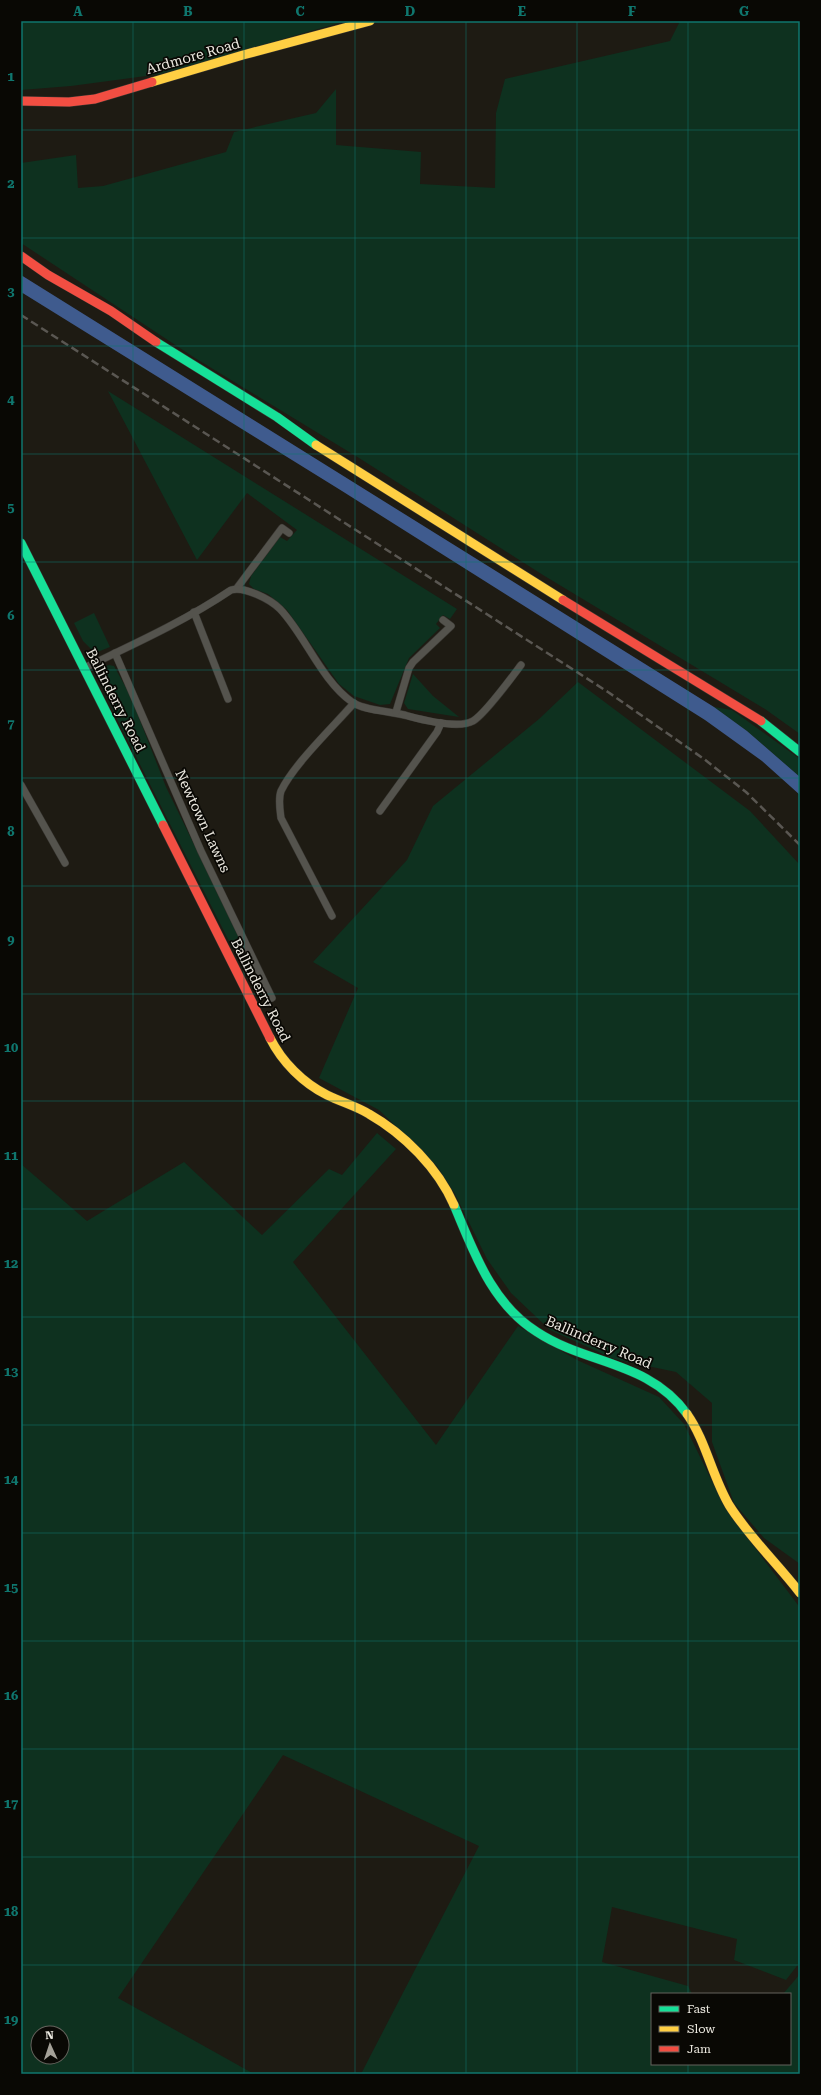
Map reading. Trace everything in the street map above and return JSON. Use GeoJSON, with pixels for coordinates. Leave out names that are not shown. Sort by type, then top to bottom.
{"type":"FeatureCollection","features":[{"type":"Feature","properties":{"kind":"street","name":"Ardmore Road"},"geometry":{"type":"LineString","coordinates":[[21,101],[69,102],[94,99],[243,55],[370,21]]}},
{"type":"Feature","properties":{"kind":"street"},"geometry":{"type":"LineString","coordinates":[[21,256],[48,275],[111,311],[148,337],[277,417],[312,443],[531,581],[740,707],[775,731],[800,752]]}},
{"type":"Feature","properties":{"kind":"street"},"geometry":{"type":"LineString","coordinates":[[237,588],[282,528],[289,534]]}},
{"type":"Feature","properties":{"kind":"street","name":"Ballinderry Road"},"geometry":{"type":"LineString","coordinates":[[21,543],[277,1053],[315,1088],[372,1115],[406,1144],[440,1180],[475,1258],[503,1300],[523,1322],[544,1336],[654,1381],[670,1393],[698,1433],[729,1505],[760,1547],[777,1563],[800,1593]]}},
{"type":"Feature","properties":{"kind":"street"},"geometry":{"type":"LineString","coordinates":[[84,668],[194,612],[230,590],[237,588],[248,590],[279,608],[339,692],[354,703],[441,723],[464,724],[474,720],[507,684],[521,665]]}},
{"type":"Feature","properties":{"kind":"street"},"geometry":{"type":"LineString","coordinates":[[194,612],[228,699]]}},
{"type":"Feature","properties":{"kind":"street"},"geometry":{"type":"LineString","coordinates":[[396,712],[409,668],[413,662],[451,626],[443,620]]}},
{"type":"Feature","properties":{"kind":"street","name":"Newtown Lawns"},"geometry":{"type":"LineString","coordinates":[[115,653],[201,851],[272,998]]}},
{"type":"Feature","properties":{"kind":"street"},"geometry":{"type":"LineString","coordinates":[[332,916],[281,818],[279,804],[281,792],[296,769],[354,703]]}},
{"type":"Feature","properties":{"kind":"street"},"geometry":{"type":"LineString","coordinates":[[380,811],[437,732],[441,723]]}},
{"type":"Feature","properties":{"kind":"street"},"geometry":{"type":"LineString","coordinates":[[21,786],[65,863]]}},
{"type":"Feature","properties":{"kind":"green space"},"geometry":{"type":"Polygon","coordinates":[[[21,21],[346,21],[161,74],[71,86],[21,90],[21,21]]]}},
{"type":"Feature","properties":{"kind":"green space"},"geometry":{"type":"Polygon","coordinates":[[[680,21],[800,22],[800,734],[765,709],[543,575],[359,458],[195,358],[21,243],[21,163],[76,155],[78,188],[103,186],[226,152],[234,132],[316,113],[336,89],[336,145],[421,152],[420,184],[495,188],[496,113],[505,79],[670,41],[680,21]]]}},
{"type":"Feature","properties":{"kind":"green space"},"geometry":{"type":"Polygon","coordinates":[[[108,391],[457,609],[450,619],[443,615],[436,624],[440,628],[409,658],[390,704],[380,705],[354,696],[339,684],[287,610],[268,594],[254,589],[249,584],[251,576],[280,537],[287,541],[297,530],[247,493],[197,560],[108,391]]]}},
{"type":"Feature","properties":{"kind":"green space"},"geometry":{"type":"Polygon","coordinates":[[[94,613],[110,647],[95,653],[83,641],[74,623],[94,613]]]}},
{"type":"Feature","properties":{"kind":"green space"},"geometry":{"type":"Polygon","coordinates":[[[109,665],[114,666],[130,695],[166,787],[243,945],[233,949],[116,717],[96,674],[98,669],[109,665]]]}},
{"type":"Feature","properties":{"kind":"green space"},"geometry":{"type":"Polygon","coordinates":[[[413,674],[433,696],[459,717],[408,709],[404,703],[413,674]]]}},
{"type":"Feature","properties":{"kind":"green space"},"geometry":{"type":"Polygon","coordinates":[[[578,682],[750,811],[800,865],[800,1564],[764,1538],[734,1503],[712,1442],[712,1403],[676,1372],[614,1359],[550,1330],[511,1293],[487,1259],[455,1194],[437,1166],[379,1110],[319,1078],[358,988],[313,962],[407,860],[433,806],[539,719],[578,682]]]}},
{"type":"Feature","properties":{"kind":"green space"},"geometry":{"type":"Polygon","coordinates":[[[714,707],[732,710],[800,759],[800,777],[747,731],[714,707]]]}},
{"type":"Feature","properties":{"kind":"green space"},"geometry":{"type":"Polygon","coordinates":[[[377,1133],[396,1149],[293,1262],[436,1445],[518,1326],[577,1360],[659,1397],[684,1424],[725,1508],[798,1605],[800,1611],[800,1962],[786,1980],[734,1960],[737,1939],[612,1907],[602,1962],[688,1986],[692,1993],[651,1993],[651,2065],[791,2065],[791,1993],[784,1993],[800,1974],[800,2074],[361,2074],[479,1846],[283,1755],[118,1998],[254,2074],[21,2074],[21,1164],[87,1221],[184,1162],[262,1235],[329,1169],[342,1175],[377,1133]]]}},
{"type":"Feature","properties":{"kind":"water"},"geometry":{"type":"Polygon","coordinates":[[[21,275],[714,707],[747,731],[800,777],[800,795],[762,761],[705,720],[342,491],[21,292],[21,275]]]}},
{"type":"Feature","properties":{"kind":"railway"},"geometry":{"type":"LineString","coordinates":[[21,315],[608,692],[704,759],[746,792],[800,845]]}},
{"type":"Feature","properties":{"kind":"traffic: fast"},"geometry":{"type":"LineString","coordinates":[[156,342],[277,417],[316,445]]}},
{"type":"Feature","properties":{"kind":"traffic: fast"},"geometry":{"type":"LineString","coordinates":[[21,543],[163,825]]}},
{"type":"Feature","properties":{"kind":"traffic: fast"},"geometry":{"type":"LineString","coordinates":[[761,721],[800,752]]}},
{"type":"Feature","properties":{"kind":"traffic: fast"},"geometry":{"type":"LineString","coordinates":[[454,1205],[469,1241],[486,1275],[507,1307],[521,1320],[537,1332],[556,1343],[636,1373],[655,1383],[672,1397],[687,1414]]}},
{"type":"Feature","properties":{"kind":"traffic: slow"},"geometry":{"type":"LineString","coordinates":[[152,82],[243,55],[370,21]]}},
{"type":"Feature","properties":{"kind":"traffic: slow"},"geometry":{"type":"LineString","coordinates":[[316,445],[563,600]]}},
{"type":"Feature","properties":{"kind":"traffic: slow"},"geometry":{"type":"LineString","coordinates":[[270,1038],[275,1047],[294,1071],[318,1090],[369,1114],[395,1131],[419,1153],[429,1165],[439,1178],[454,1205]]}},
{"type":"Feature","properties":{"kind":"traffic: slow"},"geometry":{"type":"LineString","coordinates":[[687,1414],[694,1424],[729,1505],[745,1528],[800,1593]]}},
{"type":"Feature","properties":{"kind":"traffic: jam"},"geometry":{"type":"LineString","coordinates":[[21,101],[69,102],[95,99],[152,82]]}},
{"type":"Feature","properties":{"kind":"traffic: jam"},"geometry":{"type":"LineString","coordinates":[[21,256],[48,275],[111,311],[156,342]]}},
{"type":"Feature","properties":{"kind":"traffic: jam"},"geometry":{"type":"LineString","coordinates":[[563,600],[761,721]]}},
{"type":"Feature","properties":{"kind":"traffic: jam"},"geometry":{"type":"LineString","coordinates":[[163,825],[270,1038]]}}]}
